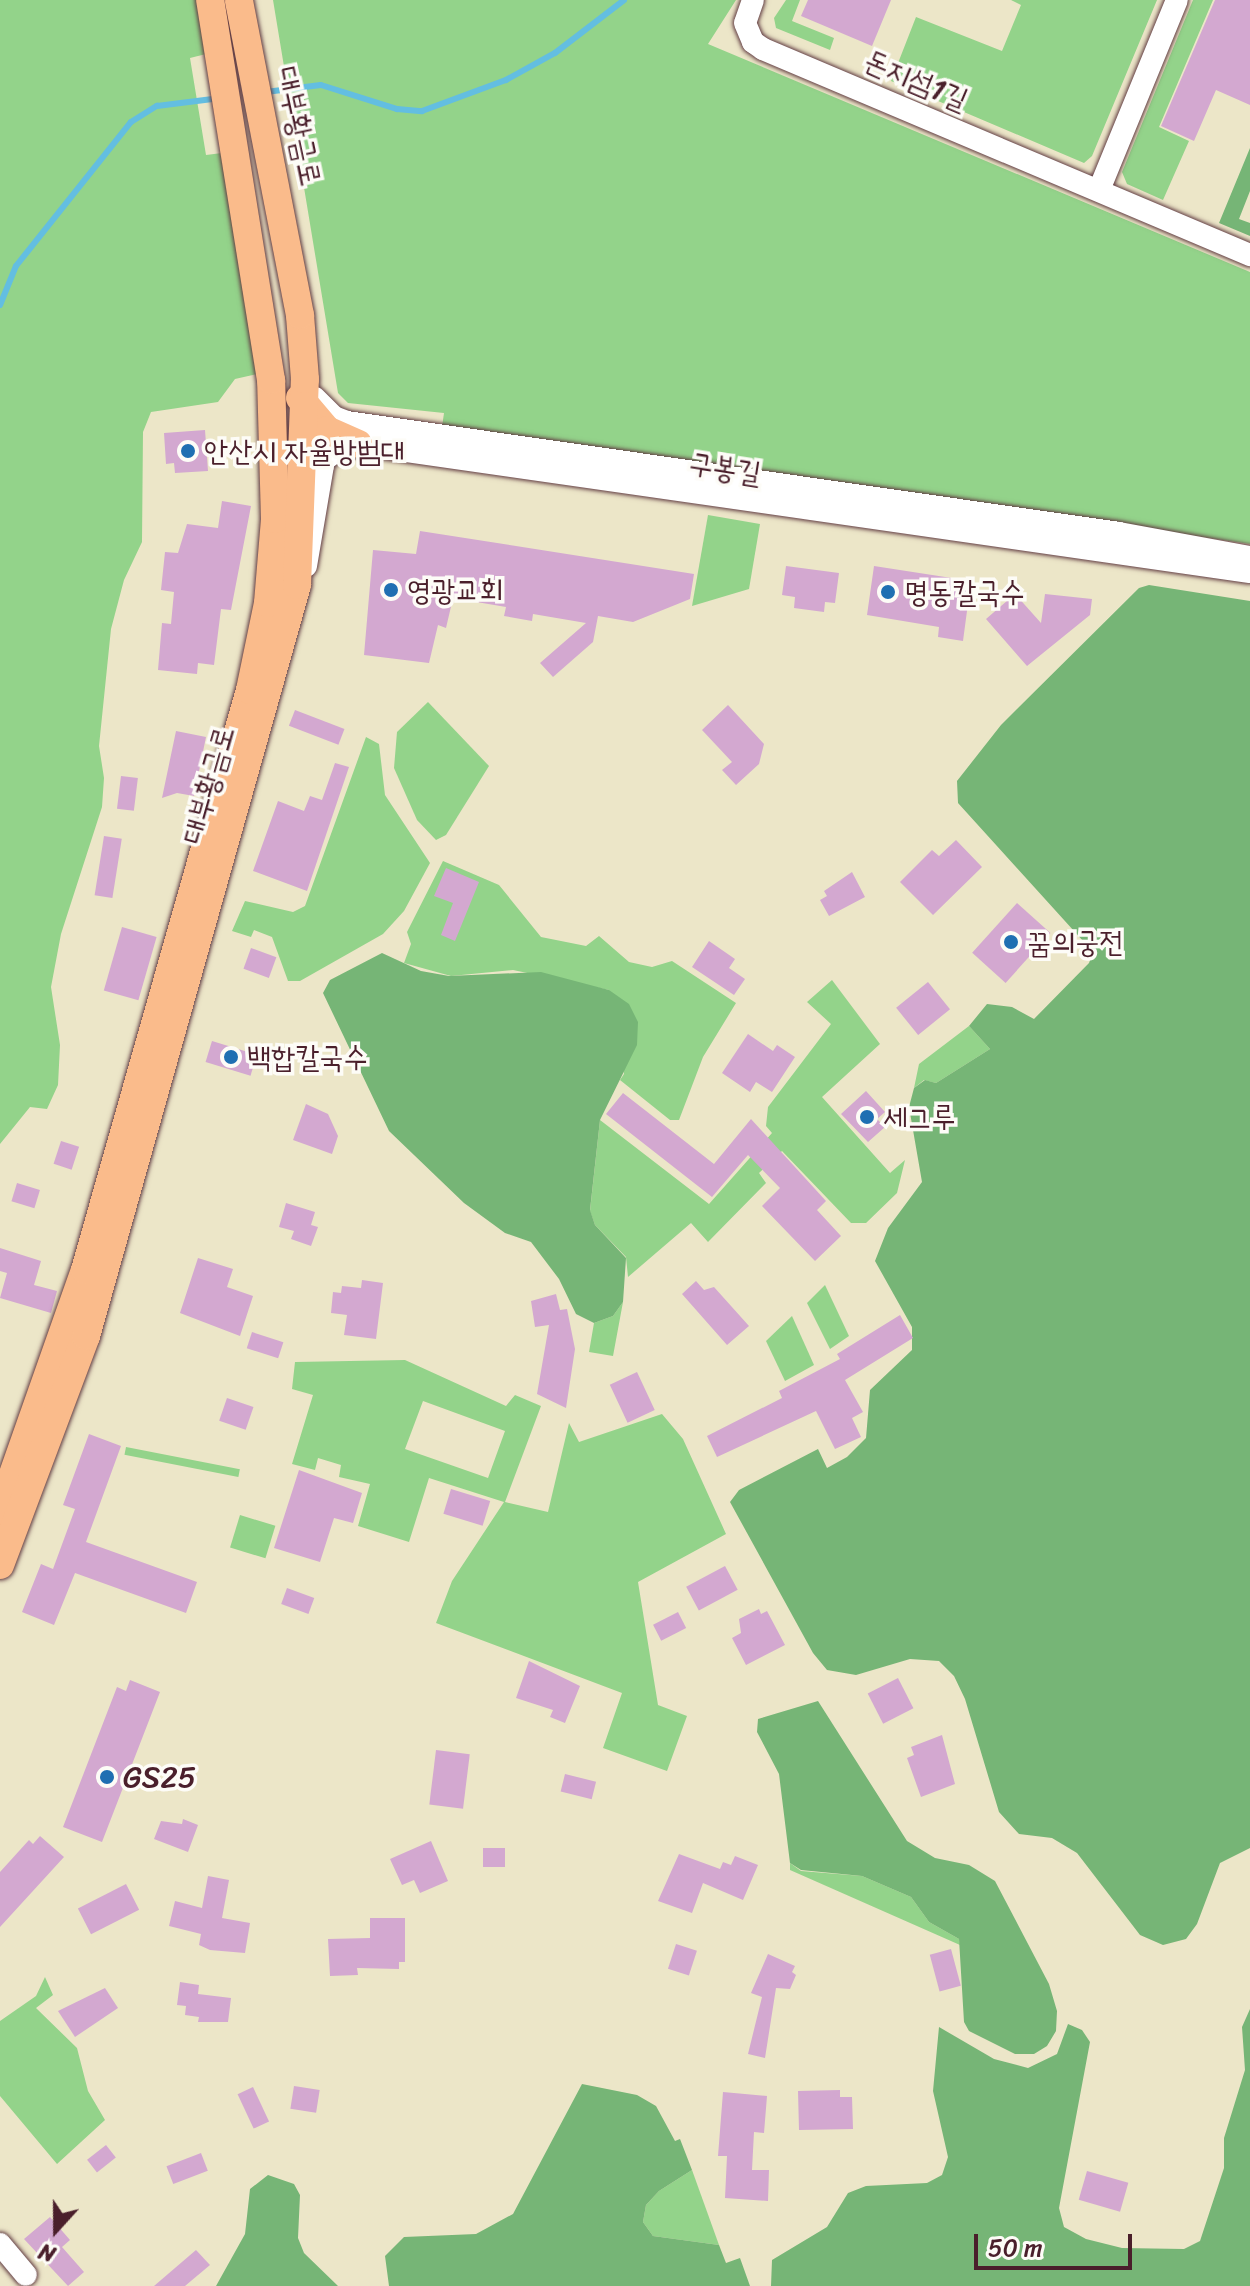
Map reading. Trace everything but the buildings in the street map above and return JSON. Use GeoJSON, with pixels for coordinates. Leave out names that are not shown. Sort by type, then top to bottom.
{"type":"FeatureCollection","features":[{"type":"Feature","properties":{"kind":"main road","name":"대부황금로"},"geometry":{"type":"LineString","coordinates":[[0,1511],[73,1311],[250,690],[273,558],[271,380],[210,0]]}},
{"type":"Feature","properties":{"kind":"main road","name":"대부황금로"},"geometry":{"type":"LineString","coordinates":[[239,0],[300,315],[304,408]]}},
{"type":"Feature","properties":{"kind":"main road"},"geometry":{"type":"LineString","coordinates":[[251,245],[273,275],[289,368],[315,434]]}},
{"type":"Feature","properties":{"kind":"main road","name":"대부황금로"},"geometry":{"type":"LineString","coordinates":[[0,1565],[90,1321],[297,585],[315,434]]}},
{"type":"Feature","properties":{"kind":"main road"},"geometry":{"type":"LineString","coordinates":[[274,484],[283,452],[315,434],[363,435]]}},
{"type":"Feature","properties":{"kind":"street","name":"돈지섬1길"},"geometry":{"type":"LineString","coordinates":[[753,0],[745,23],[753,42],[763,49],[1250,255]]}},
{"type":"Feature","properties":{"kind":"street"},"geometry":{"type":"LineString","coordinates":[[1099,190],[1177,0]]}},
{"type":"Feature","properties":{"kind":"street","name":"구봉길"},"geometry":{"type":"LineString","coordinates":[[305,379],[334,417],[363,435],[1250,572]]}},
{"type":"Feature","properties":{"kind":"street"},"geometry":{"type":"LineString","coordinates":[[297,585],[311,550],[324,460],[363,435]]}},
{"type":"Feature","properties":{"kind":"street","name":"구봉길"},"geometry":{"type":"LineString","coordinates":[[363,435],[1119,533],[1250,557]]}},
{"type":"Feature","properties":{"kind":"street"},"geometry":{"type":"LineString","coordinates":[[0,2244],[26,2275]]}},
{"type":"Feature","properties":{"kind":"green space"},"geometry":{"type":"Polygon","coordinates":[[[0,0],[199,0],[206,54],[190,58],[206,155],[222,153],[257,374],[235,379],[218,402],[151,412],[143,432],[142,542],[124,580],[111,629],[99,746],[104,778],[102,807],[61,934],[51,987],[60,1045],[58,1085],[47,1109],[30,1107],[0,1144],[0,0]]]}},
{"type":"Feature","properties":{"kind":"green space"},"geometry":{"type":"Polygon","coordinates":[[[273,0],[736,0],[708,44],[1250,272],[1250,544],[442,427],[444,413],[348,403],[338,393],[273,0]]]}},
{"type":"Feature","properties":{"kind":"green space"},"geometry":{"type":"Polygon","coordinates":[[[786,0],[800,0],[792,21],[834,38],[830,50],[776,28],[774,18],[786,0]]]}},
{"type":"Feature","properties":{"kind":"green space"},"geometry":{"type":"Polygon","coordinates":[[[1011,0],[1157,0],[1092,156],[1084,163],[891,81],[916,17],[1002,51],[1021,5],[1011,0]]]}},
{"type":"Feature","properties":{"kind":"green space"},"geometry":{"type":"Polygon","coordinates":[[[1193,0],[1213,0],[1159,127],[1189,141],[1163,200],[1127,184],[1122,172],[1193,0]]]}},
{"type":"Feature","properties":{"kind":"green space"},"geometry":{"type":"Polygon","coordinates":[[[1250,148],[1250,191],[1239,219],[1250,223],[1250,236],[1219,223],[1250,148]]]}},
{"type":"Feature","properties":{"kind":"green space"},"geometry":{"type":"Polygon","coordinates":[[[708,515],[760,524],[749,589],[692,606],[708,515]]]}},
{"type":"Feature","properties":{"kind":"green space"},"geometry":{"type":"Polygon","coordinates":[[[1149,585],[1250,601],[1250,1848],[1220,1863],[1197,1924],[1186,1939],[1163,1945],[1140,1935],[1077,1853],[1052,1838],[1019,1834],[999,1812],[965,1699],[954,1676],[939,1661],[910,1659],[856,1675],[827,1670],[813,1653],[730,1502],[739,1490],[818,1449],[827,1468],[847,1457],[866,1438],[870,1390],[912,1350],[912,1327],[875,1261],[888,1228],[922,1182],[909,1107],[914,1088],[925,1080],[936,1083],[990,1049],[969,1026],[987,1004],[1012,1007],[1034,1019],[1089,963],[1093,952],[958,803],[957,781],[1001,725],[1139,588],[1149,585]]]}},
{"type":"Feature","properties":{"kind":"green space"},"geometry":{"type":"Polygon","coordinates":[[[428,702],[489,766],[446,835],[436,840],[417,820],[394,768],[397,732],[428,702]]]}},
{"type":"Feature","properties":{"kind":"green space"},"geometry":{"type":"Polygon","coordinates":[[[366,737],[379,744],[385,795],[430,863],[404,911],[383,934],[300,981],[288,981],[272,937],[254,930],[251,937],[232,931],[245,901],[293,912],[305,906],[366,737]]]}},
{"type":"Feature","properties":{"kind":"green space"},"geometry":{"type":"Polygon","coordinates":[[[443,861],[499,885],[541,937],[586,946],[599,936],[629,962],[652,967],[672,961],[736,1003],[703,1057],[679,1120],[670,1120],[620,1080],[624,1074],[609,990],[513,970],[451,976],[404,963],[411,944],[407,932],[443,861]]]}},
{"type":"Feature","properties":{"kind":"green space"},"geometry":{"type":"Polygon","coordinates":[[[382,953],[421,971],[449,976],[541,972],[609,990],[629,1004],[638,1022],[637,1045],[600,1120],[590,1210],[595,1225],[626,1258],[623,1302],[613,1316],[594,1323],[576,1314],[559,1279],[531,1242],[505,1233],[464,1203],[389,1131],[323,993],[330,980],[382,953]]]}},
{"type":"Feature","properties":{"kind":"green space"},"geometry":{"type":"Polygon","coordinates":[[[832,980],[880,1044],[822,1097],[890,1173],[905,1160],[897,1193],[866,1223],[851,1223],[782,1151],[759,1173],[766,1183],[708,1242],[691,1223],[628,1277],[626,1257],[595,1225],[590,1211],[600,1120],[709,1204],[772,1133],[766,1126],[768,1107],[831,1024],[807,1002],[832,980]]]}},
{"type":"Feature","properties":{"kind":"green space"},"geometry":{"type":"Polygon","coordinates":[[[969,1026],[990,1049],[936,1083],[924,1080],[914,1088],[919,1064],[969,1026]]]}},
{"type":"Feature","properties":{"kind":"green space"},"geometry":{"type":"Polygon","coordinates":[[[825,1285],[849,1336],[830,1349],[807,1303],[825,1285]]]}},
{"type":"Feature","properties":{"kind":"green space"},"geometry":{"type":"Polygon","coordinates":[[[623,1302],[613,1356],[589,1352],[594,1323],[613,1316],[623,1302]]]}},
{"type":"Feature","properties":{"kind":"green space"},"geometry":{"type":"Polygon","coordinates":[[[792,1316],[814,1365],[785,1381],[766,1341],[792,1316]]]}},
{"type":"Feature","properties":{"kind":"green space"},"geometry":{"type":"Polygon","coordinates":[[[405,1360],[506,1406],[515,1395],[541,1406],[505,1502],[548,1512],[569,1423],[579,1442],[662,1414],[683,1439],[726,1534],[638,1582],[658,1705],[687,1716],[667,1771],[603,1748],[622,1693],[436,1623],[452,1581],[504,1502],[429,1478],[409,1542],[358,1526],[370,1484],[339,1477],[341,1465],[318,1458],[315,1470],[292,1464],[313,1395],[292,1389],[295,1362],[405,1360]],[[423,1401],[405,1449],[488,1478],[505,1431],[423,1401]]]}},
{"type":"Feature","properties":{"kind":"green space"},"geometry":{"type":"Polygon","coordinates":[[[126,1447],[240,1469],[238,1477],[124,1455],[126,1447]]]}},
{"type":"Feature","properties":{"kind":"green space"},"geometry":{"type":"Polygon","coordinates":[[[240,1515],[275,1526],[265,1558],[230,1548],[240,1515]]]}},
{"type":"Feature","properties":{"kind":"green space"},"geometry":{"type":"Polygon","coordinates":[[[818,1701],[907,1841],[935,1858],[969,1865],[995,1881],[1049,1984],[1057,2011],[1056,2031],[1047,2046],[1034,2054],[1015,2054],[969,2031],[964,2022],[959,1939],[929,1922],[911,1897],[862,1876],[801,1870],[790,1863],[779,1774],[757,1732],[758,1719],[818,1701]]]}},
{"type":"Feature","properties":{"kind":"green space"},"geometry":{"type":"Polygon","coordinates":[[[790,1863],[801,1871],[862,1876],[911,1897],[929,1922],[959,1939],[960,1945],[790,1870],[790,1863]]]}},
{"type":"Feature","properties":{"kind":"green space"},"geometry":{"type":"Polygon","coordinates":[[[45,1977],[53,1995],[36,2008],[77,2048],[88,2091],[105,2120],[57,2164],[0,2096],[0,2021],[36,1996],[45,1977]]]}},
{"type":"Feature","properties":{"kind":"green space"},"geometry":{"type":"Polygon","coordinates":[[[1250,2009],[1250,2286],[771,2286],[772,2260],[827,2227],[848,2193],[866,2186],[927,2183],[942,2175],[948,2157],[933,2091],[939,2027],[994,2059],[1028,2068],[1057,2054],[1068,2024],[1082,2030],[1090,2042],[1059,2208],[1064,2227],[1086,2239],[1122,2248],[1184,2249],[1200,2241],[1224,2168],[1224,2138],[1245,2070],[1242,2027],[1250,2009]]]}},
{"type":"Feature","properties":{"kind":"green space"},"geometry":{"type":"Polygon","coordinates":[[[582,2084],[637,2095],[656,2106],[675,2141],[680,2139],[692,2170],[659,2191],[646,2205],[643,2222],[653,2236],[719,2245],[726,2263],[740,2258],[750,2286],[389,2286],[385,2256],[404,2237],[476,2234],[513,2214],[582,2084]]]}},
{"type":"Feature","properties":{"kind":"green space"},"geometry":{"type":"Polygon","coordinates":[[[692,2170],[719,2245],[653,2236],[643,2222],[646,2205],[659,2191],[692,2170]]]}},
{"type":"Feature","properties":{"kind":"green space"},"geometry":{"type":"Polygon","coordinates":[[[268,2175],[294,2184],[300,2195],[298,2238],[304,2253],[338,2286],[216,2286],[245,2234],[250,2189],[268,2175]]]}},
{"type":"Feature","properties":{"kind":"waterway"},"geometry":{"type":"LineString","coordinates":[[266,92],[321,85],[397,109],[422,111],[506,80],[555,53],[624,0]]}},
{"type":"Feature","properties":{"kind":"waterway"},"geometry":{"type":"LineString","coordinates":[[0,305],[16,266],[131,122],[157,106],[220,98]]}},
{"type":"Feature","properties":{"kind":"place","name":"안산시 자율방범대"},"geometry":{"type":"Point","coordinates":[188,451]}},
{"type":"Feature","properties":{"kind":"place","name":"영광교회"},"geometry":{"type":"Point","coordinates":[391,590]}},
{"type":"Feature","properties":{"kind":"place","name":"명동칼국수"},"geometry":{"type":"Point","coordinates":[888,592]}},
{"type":"Feature","properties":{"kind":"place","name":"꿈의궁전"},"geometry":{"type":"Point","coordinates":[1011,942]}},
{"type":"Feature","properties":{"kind":"place","name":"백합칼국수"},"geometry":{"type":"Point","coordinates":[231,1057]}},
{"type":"Feature","properties":{"kind":"place","name":"세그루"},"geometry":{"type":"Point","coordinates":[867,1117]}},
{"type":"Feature","properties":{"kind":"place","name":"GS25"},"geometry":{"type":"Point","coordinates":[107,1777]}}]}
